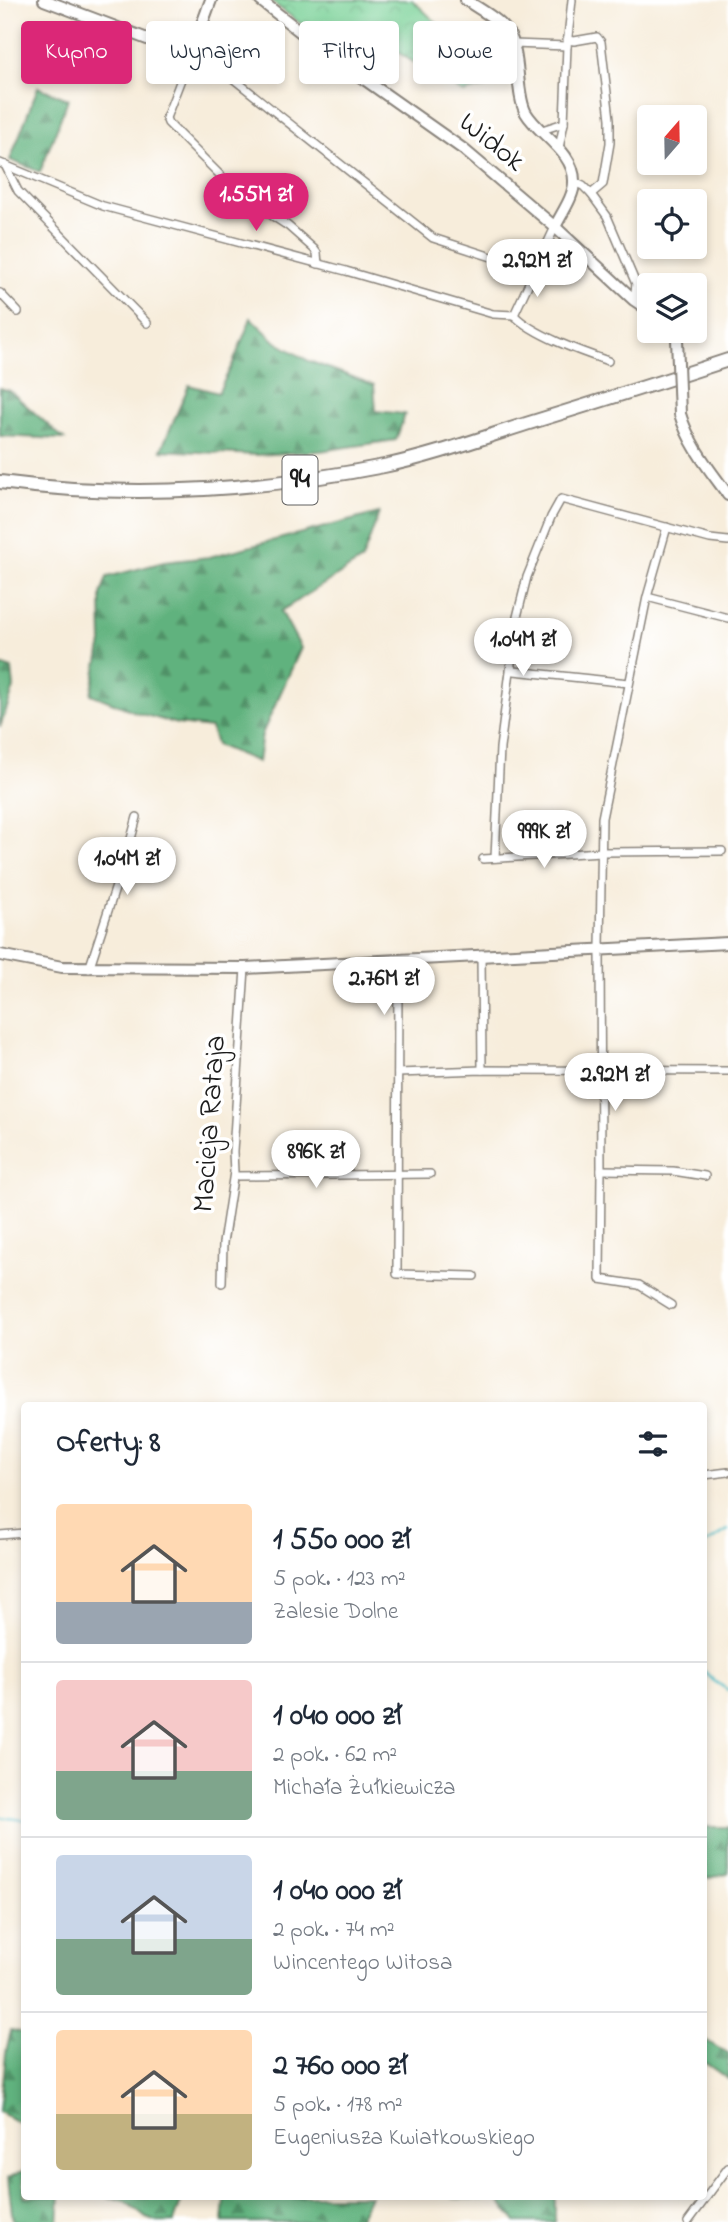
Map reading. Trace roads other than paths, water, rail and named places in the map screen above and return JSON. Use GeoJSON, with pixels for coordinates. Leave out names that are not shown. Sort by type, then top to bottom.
{"type":"FeatureCollection","features":[{"type":"Feature","properties":{"kind":"main road","name":"94"},"geometry":{"type":"LineString","coordinates":[[0,482],[71,490],[162,492],[233,489],[316,477],[386,465],[458,446],[728,360]]}},
{"type":"Feature","properties":{"kind":"street"},"geometry":{"type":"LineString","coordinates":[[44,0],[146,39]]}},
{"type":"Feature","properties":{"kind":"street"},"geometry":{"type":"LineString","coordinates":[[202,21],[211,0]]}},
{"type":"Feature","properties":{"kind":"street","name":"Widok"},"geometry":{"type":"LineString","coordinates":[[260,0],[330,55],[463,149],[555,227],[637,302]]}},
{"type":"Feature","properties":{"kind":"street"},"geometry":{"type":"LineString","coordinates":[[466,0],[495,21]]}},
{"type":"Feature","properties":{"kind":"street"},"geometry":{"type":"LineString","coordinates":[[559,148],[564,123],[567,43],[572,0]]}},
{"type":"Feature","properties":{"kind":"street"},"geometry":{"type":"LineString","coordinates":[[517,44],[567,43],[597,37],[601,42],[610,119],[610,144],[603,184],[591,194]]}},
{"type":"Feature","properties":{"kind":"street"},"geometry":{"type":"LineString","coordinates":[[514,316],[569,199],[574,182],[570,166],[559,148],[525,112],[517,67]]}},
{"type":"Feature","properties":{"kind":"street"},"geometry":{"type":"LineString","coordinates":[[179,84],[166,118],[168,123],[239,194],[288,226],[314,249],[319,259],[318,264]]}},
{"type":"Feature","properties":{"kind":"street"},"geometry":{"type":"LineString","coordinates":[[239,84],[433,238],[535,271]]}},
{"type":"Feature","properties":{"kind":"street"},"geometry":{"type":"LineString","coordinates":[[542,130],[564,123]]}},
{"type":"Feature","properties":{"kind":"street"},"geometry":{"type":"LineString","coordinates":[[2,164],[103,205],[493,314],[514,316],[523,324],[581,351],[608,360]]}},
{"type":"Feature","properties":{"kind":"street"},"geometry":{"type":"LineString","coordinates":[[2,164],[18,191],[147,323]]}},
{"type":"Feature","properties":{"kind":"street"},"geometry":{"type":"LineString","coordinates":[[574,182],[591,194],[607,216],[632,271],[636,284],[634,300]]}},
{"type":"Feature","properties":{"kind":"street"},"geometry":{"type":"LineString","coordinates":[[0,293],[18,312]]}},
{"type":"Feature","properties":{"kind":"street"},"geometry":{"type":"LineString","coordinates":[[676,343],[680,414],[685,431],[728,495]]}},
{"type":"Feature","properties":{"kind":"street"},"geometry":{"type":"LineString","coordinates":[[495,858],[500,748],[517,617],[527,577],[561,499],[710,539],[728,541]]}},
{"type":"Feature","properties":{"kind":"street"},"geometry":{"type":"LineString","coordinates":[[667,527],[647,597],[602,818],[600,1279],[639,1285],[671,1305]]}},
{"type":"Feature","properties":{"kind":"street"},"geometry":{"type":"LineString","coordinates":[[647,597],[728,618]]}},
{"type":"Feature","properties":{"kind":"street"},"geometry":{"type":"LineString","coordinates":[[511,667],[514,671],[629,683]]}},
{"type":"Feature","properties":{"kind":"street"},"geometry":{"type":"LineString","coordinates":[[89,968],[130,846],[137,817]]}},
{"type":"Feature","properties":{"kind":"street"},"geometry":{"type":"LineString","coordinates":[[483,859],[602,852],[722,851]]}},
{"type":"Feature","properties":{"kind":"street"},"geometry":{"type":"LineString","coordinates":[[0,955],[62,967],[245,968],[728,943]]}},
{"type":"Feature","properties":{"kind":"street"},"geometry":{"type":"LineString","coordinates":[[481,954],[482,1070]]}},
{"type":"Feature","properties":{"kind":"street"},"geometry":{"type":"LineString","coordinates":[[394,959],[398,974],[397,1274],[474,1276]]}},
{"type":"Feature","properties":{"kind":"street","name":"Macieja Rataja"},"geometry":{"type":"LineString","coordinates":[[222,1283],[223,1243],[234,1176],[233,1152],[245,968]]}},
{"type":"Feature","properties":{"kind":"street"},"geometry":{"type":"LineString","coordinates":[[398,1073],[482,1070],[728,1070]]}},
{"type":"Feature","properties":{"kind":"street"},"geometry":{"type":"LineString","coordinates":[[601,1170],[673,1171],[705,1176]]}},
{"type":"Feature","properties":{"kind":"street"},"geometry":{"type":"LineString","coordinates":[[234,1176],[430,1174]]}},
{"type":"Feature","properties":{"kind":"street"},"geometry":{"type":"LineString","coordinates":[[707,1475],[728,1472]]}},
{"type":"Feature","properties":{"kind":"street"},"geometry":{"type":"LineString","coordinates":[[0,1535],[21,1533]]}},
{"type":"Feature","properties":{"kind":"street"},"geometry":{"type":"LineString","coordinates":[[707,2195],[728,2168]]}},
{"type":"Feature","properties":{"kind":"street"},"geometry":{"type":"LineString","coordinates":[[688,2222],[703,2200]]}},
{"type":"Feature","properties":{"kind":"waterway"},"geometry":{"type":"LineString","coordinates":[[707,1543],[728,1530]]}},
{"type":"Feature","properties":{"kind":"waterway"},"geometry":{"type":"LineString","coordinates":[[707,1674],[728,1690]]}},
{"type":"Feature","properties":{"kind":"waterway"},"geometry":{"type":"LineString","coordinates":[[0,1817],[21,1820]]}}]}
